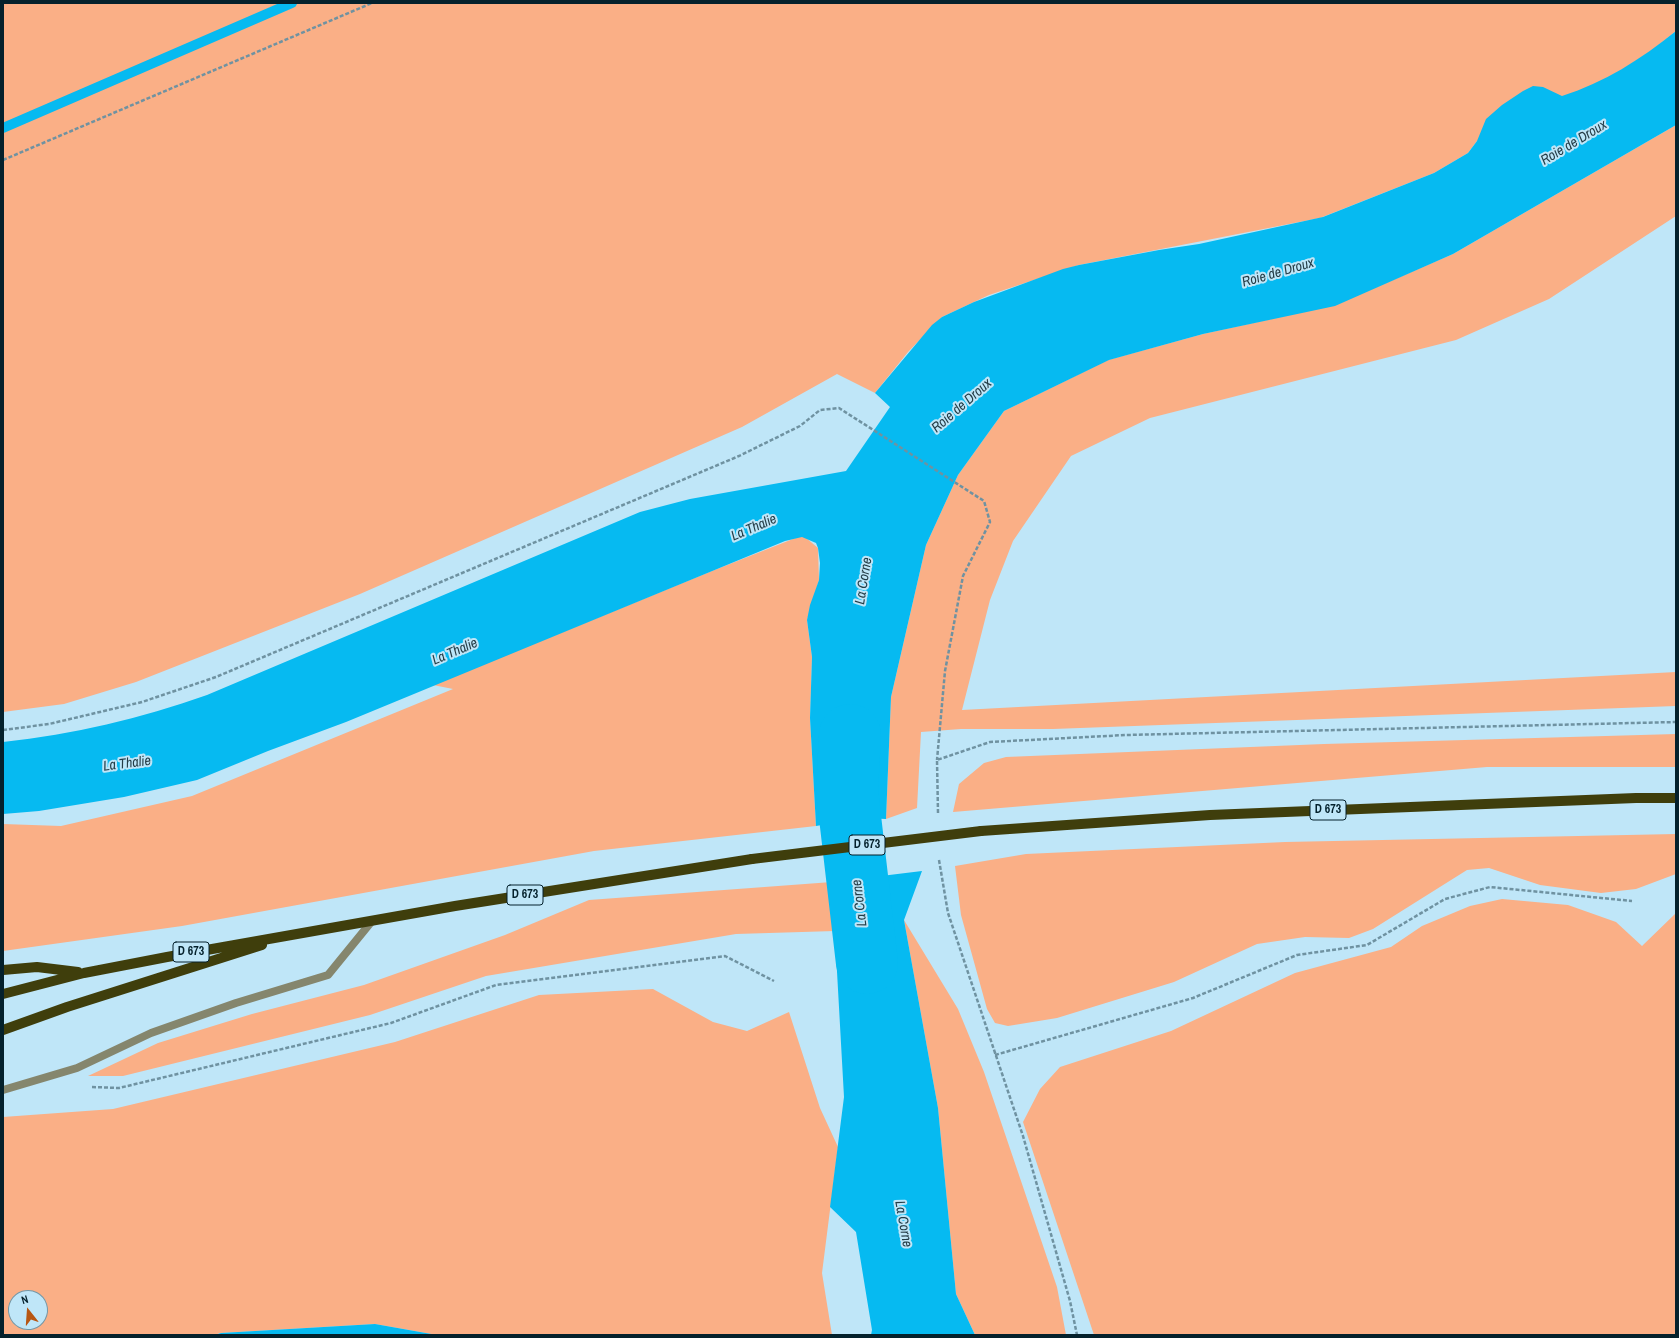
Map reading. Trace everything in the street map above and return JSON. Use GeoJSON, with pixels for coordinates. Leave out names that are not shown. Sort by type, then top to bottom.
{"type":"FeatureCollection","features":[{"type":"Feature","properties":{"kind":"main road","name":"D 673"},"geometry":{"type":"LineString","coordinates":[[3,994],[84,973],[455,906],[752,859],[981,831],[1210,815],[1636,798],[1676,798]]}},
{"type":"Feature","properties":{"kind":"main road"},"geometry":{"type":"LineString","coordinates":[[3,1030],[74,1005],[299,934]]}},
{"type":"Feature","properties":{"kind":"main road"},"geometry":{"type":"LineString","coordinates":[[3,970],[37,967],[84,973]]}},
{"type":"Feature","properties":{"kind":"lane"},"geometry":{"type":"LineString","coordinates":[[3,1090],[77,1068],[158,1030],[236,1003],[328,975],[372,921]]}},
{"type":"Feature","properties":{"kind":"path"},"geometry":{"type":"LineString","coordinates":[[3,160],[372,3]]}},
{"type":"Feature","properties":{"kind":"path"},"geometry":{"type":"LineString","coordinates":[[3,730],[49,724],[142,702],[216,677],[739,456],[800,426],[820,410],[839,408],[984,501],[990,522],[963,576],[946,671],[937,760],[938,814]]}},
{"type":"Feature","properties":{"kind":"path"},"geometry":{"type":"LineString","coordinates":[[937,760],[990,742],[1126,735],[1676,722]]}},
{"type":"Feature","properties":{"kind":"path"},"geometry":{"type":"LineString","coordinates":[[939,852],[939,868],[948,913],[1032,1166],[1070,1300],[1077,1335]]}},
{"type":"Feature","properties":{"kind":"path"},"geometry":{"type":"LineString","coordinates":[[995,1055],[1193,998],[1297,955],[1366,945],[1445,899],[1490,887],[1632,901]]}},
{"type":"Feature","properties":{"kind":"path"},"geometry":{"type":"LineString","coordinates":[[88,1086],[119,1088],[391,1023],[496,985],[725,956],[774,981]]}},
{"type":"Feature","properties":{"kind":"shaded area"},"geometry":{"type":"Polygon","coordinates":[[[3,3],[1676,3],[1676,31],[1651,51],[1625,68],[1595,85],[1562,97],[1477,141],[1468,153],[1434,173],[1320,218],[1079,265],[989,295],[942,317],[908,352],[875,393],[837,374],[742,427],[360,594],[136,682],[64,704],[3,712],[3,3]]]}},
{"type":"Feature","properties":{"kind":"shaded area"},"geometry":{"type":"Polygon","coordinates":[[[1676,125],[1676,216],[1549,299],[1456,340],[1150,418],[1071,456],[1013,541],[990,600],[962,710],[1676,672],[1676,706],[1053,729],[961,729],[921,732],[917,808],[886,819],[891,697],[926,545],[958,475],[1004,411],[1108,360],[1203,334],[1335,305],[1453,254],[1676,125]]]}},
{"type":"Feature","properties":{"kind":"shaded area"},"geometry":{"type":"Polygon","coordinates":[[[798,537],[805,537],[818,548],[819,580],[807,620],[812,657],[810,718],[816,826],[594,851],[182,926],[3,951],[3,824],[61,826],[192,796],[453,689],[433,685],[798,537]]]}},
{"type":"Feature","properties":{"kind":"shaded area"},"geometry":{"type":"Polygon","coordinates":[[[1676,734],[1676,767],[1487,767],[953,812],[959,784],[984,763],[1006,757],[1324,744],[1676,734]]]}},
{"type":"Feature","properties":{"kind":"shaded area"},"geometry":{"type":"Polygon","coordinates":[[[1676,834],[1676,874],[1636,889],[1601,893],[1540,885],[1489,868],[1467,870],[1373,929],[1349,938],[1305,937],[1257,944],[1174,982],[1057,1018],[1008,1026],[995,1023],[987,1009],[961,915],[955,866],[1026,854],[1285,842],[1676,834]]]}},
{"type":"Feature","properties":{"kind":"shaded area"},"geometry":{"type":"Polygon","coordinates":[[[832,882],[835,931],[736,934],[486,976],[370,1015],[123,1076],[88,1076],[158,1043],[252,1014],[364,985],[505,935],[589,900],[832,882]]]}},
{"type":"Feature","properties":{"kind":"shaded area"},"geometry":{"type":"Polygon","coordinates":[[[1502,899],[1568,905],[1616,922],[1642,946],[1676,913],[1676,1335],[1094,1335],[1023,1122],[1040,1089],[1060,1067],[1171,1031],[1295,973],[1391,947],[1422,926],[1470,906],[1502,899]]]}},
{"type":"Feature","properties":{"kind":"shaded area"},"geometry":{"type":"Polygon","coordinates":[[[904,920],[958,1009],[984,1072],[1057,1287],[1066,1335],[975,1335],[956,1294],[938,1108],[904,920]]]}},
{"type":"Feature","properties":{"kind":"shaded area"},"geometry":{"type":"Polygon","coordinates":[[[653,989],[713,1022],[747,1031],[789,1012],[820,1108],[838,1147],[822,1273],[832,1335],[437,1335],[375,1324],[221,1333],[214,1335],[3,1335],[3,1117],[113,1109],[395,1042],[539,995],[653,989]]]}},
{"type":"Feature","properties":{"kind":"water"},"geometry":{"type":"Polygon","coordinates":[[[1676,31],[1676,125],[1453,254],[1335,306],[1203,334],[1109,360],[1004,411],[958,475],[926,545],[891,697],[886,819],[862,818],[816,826],[810,718],[812,657],[807,620],[810,605],[819,580],[820,563],[816,543],[802,537],[785,541],[346,722],[268,751],[197,780],[124,797],[39,811],[3,814],[3,742],[81,730],[132,718],[182,704],[207,695],[640,512],[690,499],[846,471],[890,407],[875,393],[932,325],[942,317],[974,302],[1063,269],[1159,250],[1199,244],[1323,217],[1434,173],[1468,153],[1477,141],[1486,119],[1502,105],[1523,91],[1533,86],[1543,87],[1562,96],[1578,90],[1622,69],[1676,31]]]}},
{"type":"Feature","properties":{"kind":"water"},"geometry":{"type":"Polygon","coordinates":[[[922,871],[904,920],[938,1108],[956,1294],[975,1335],[871,1335],[872,1330],[856,1232],[830,1207],[844,1097],[832,882],[922,871]]]}},
{"type":"Feature","properties":{"kind":"water"},"geometry":{"type":"Polygon","coordinates":[[[375,1324],[437,1335],[215,1335],[221,1333],[375,1324]]]}},
{"type":"Feature","properties":{"kind":"waterway"},"geometry":{"type":"LineString","coordinates":[[3,128],[292,3]]}},
{"type":"Feature","properties":{"kind":"waterway","name":"La Corne"},"geometry":{"type":"LineString","coordinates":[[850,735],[847,791],[867,963]]}},
{"type":"Feature","properties":{"kind":"water label","name":"Roie de Droux"},"geometry":{"type":"Point","coordinates":[1574,143]}},
{"type":"Feature","properties":{"kind":"water label","name":"Roie de Droux"},"geometry":{"type":"Point","coordinates":[1278,273]}},
{"type":"Feature","properties":{"kind":"water label","name":"Roie de Droux"},"geometry":{"type":"Point","coordinates":[962,406]}},
{"type":"Feature","properties":{"kind":"water label","name":"La Thalie"},"geometry":{"type":"Point","coordinates":[754,528]}},
{"type":"Feature","properties":{"kind":"water label","name":"La Thalie"},"geometry":{"type":"Point","coordinates":[455,652]}},
{"type":"Feature","properties":{"kind":"water label","name":"La Thalie"},"geometry":{"type":"Point","coordinates":[127,764]}}]}
